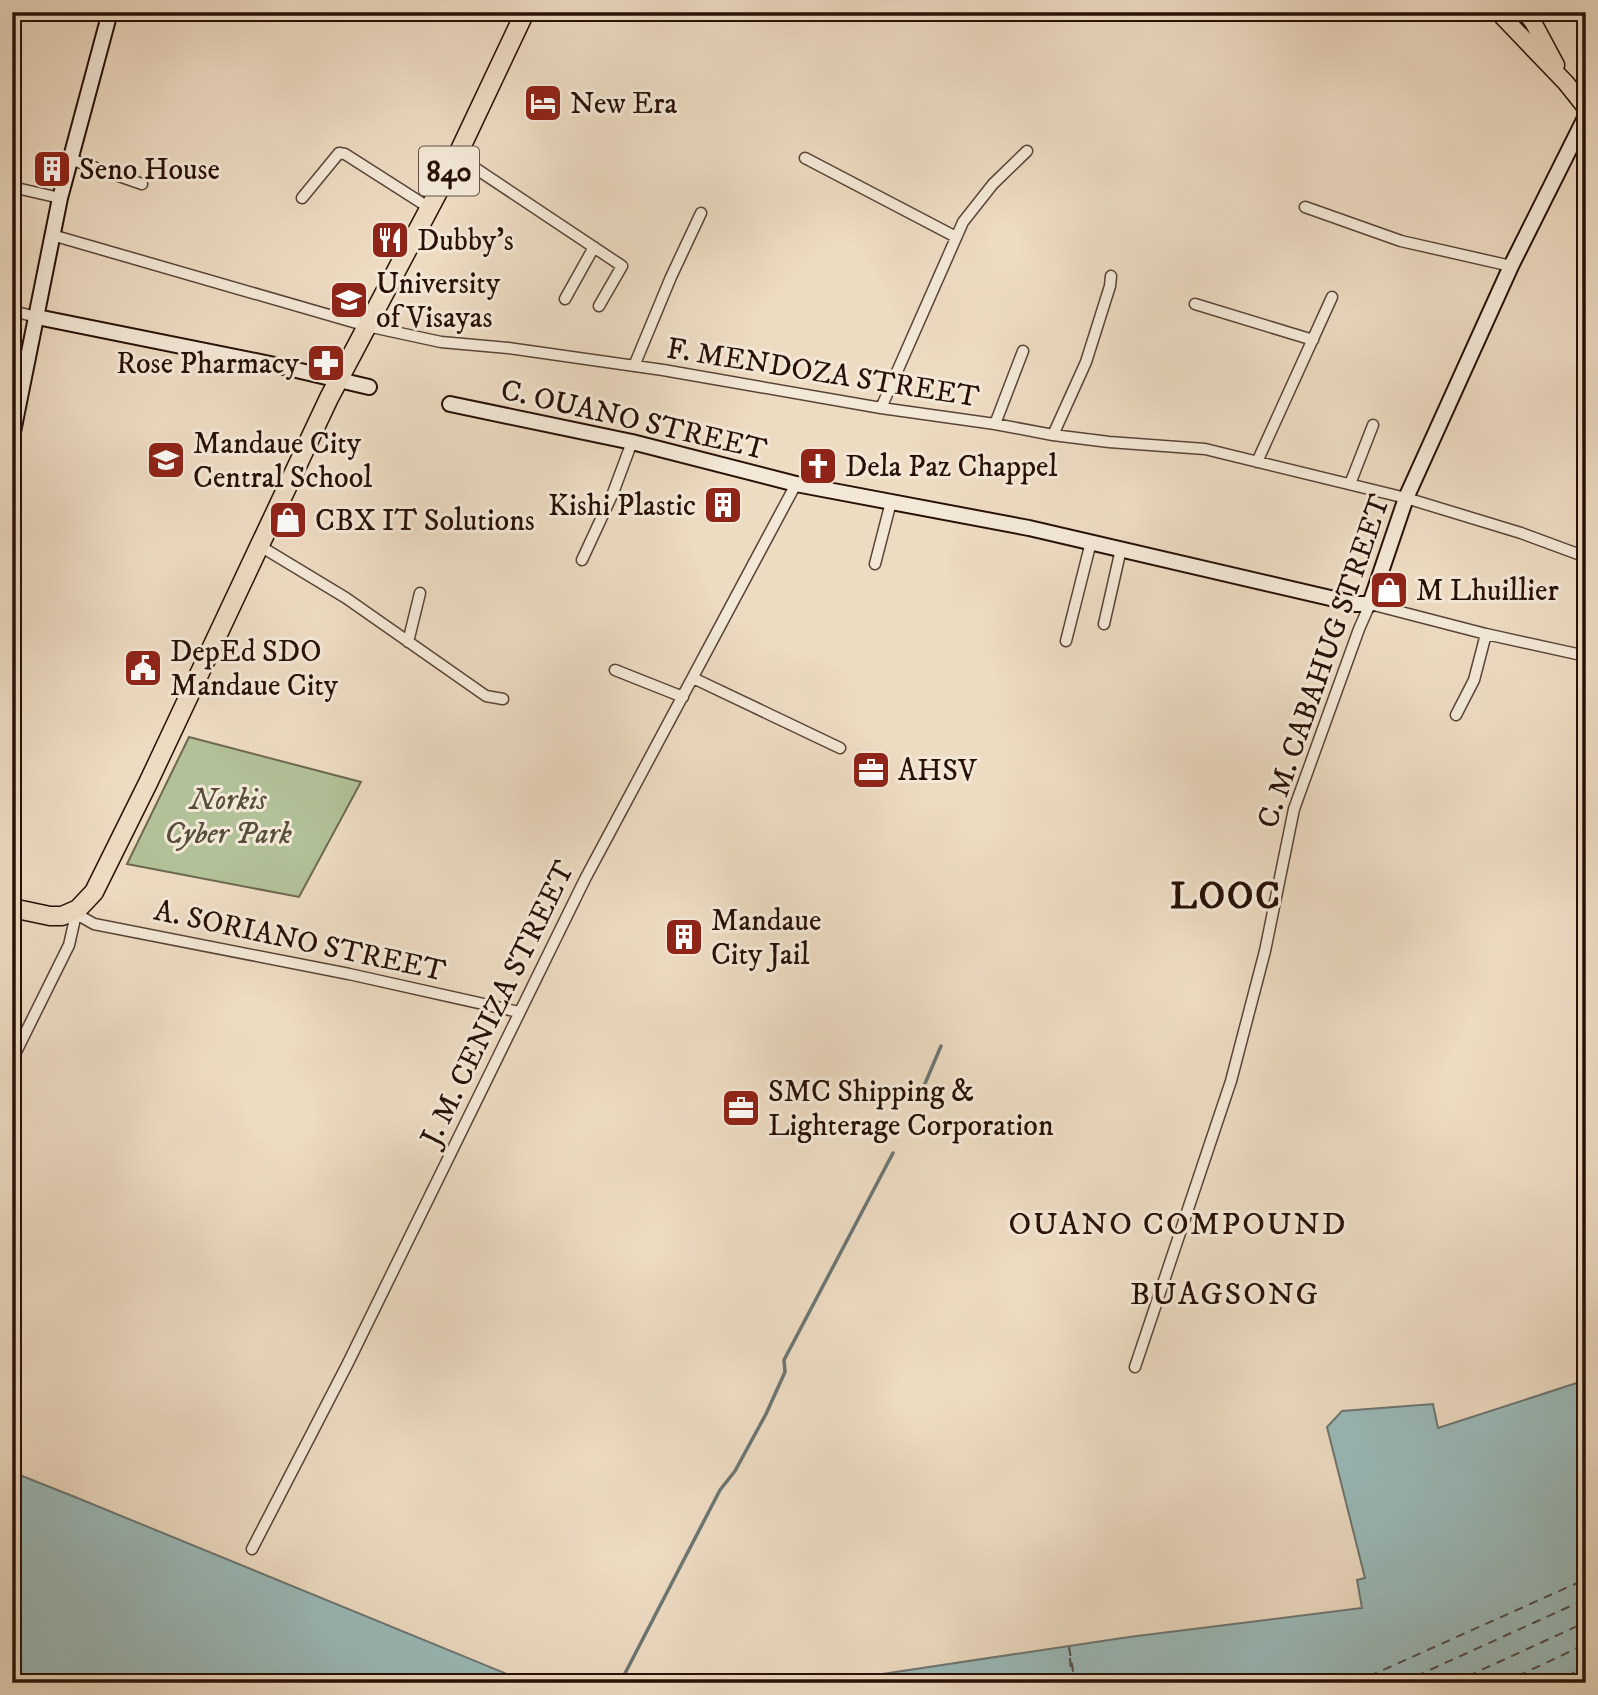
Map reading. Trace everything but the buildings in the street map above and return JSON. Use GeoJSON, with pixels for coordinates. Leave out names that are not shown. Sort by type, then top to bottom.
{"type":"FeatureCollection","features":[{"type":"Feature","properties":{"kind":"highway","name":"840"},"geometry":{"type":"LineString","coordinates":[[73,912],[90,898],[107,866],[339,380],[457,156],[525,12]]}},
{"type":"Feature","properties":{"kind":"highway"},"geometry":{"type":"LineString","coordinates":[[12,908],[50,916],[73,912]]}},
{"type":"Feature","properties":{"kind":"main road"},"geometry":{"type":"LineString","coordinates":[[1498,12],[1566,83],[1586,108]]}},
{"type":"Feature","properties":{"kind":"main road"},"geometry":{"type":"LineString","coordinates":[[1525,12],[1566,83]]}},
{"type":"Feature","properties":{"kind":"street"},"geometry":{"type":"LineString","coordinates":[[13,431],[52,235],[110,12]]}},
{"type":"Feature","properties":{"kind":"street","name":"C. M. CABAHUG STREET"},"geometry":{"type":"LineString","coordinates":[[1135,1367],[1231,1081],[1265,951],[1294,809],[1406,498],[1511,266],[1586,116]]}},
{"type":"Feature","properties":{"kind":"street"},"geometry":{"type":"LineString","coordinates":[[881,408],[963,222],[993,184],[1027,151]]}},
{"type":"Feature","properties":{"kind":"street"},"geometry":{"type":"LineString","coordinates":[[302,198],[339,153],[345,154],[428,207]]}},
{"type":"Feature","properties":{"kind":"street"},"geometry":{"type":"LineString","coordinates":[[457,156],[622,266],[599,306]]}},
{"type":"Feature","properties":{"kind":"street"},"geometry":{"type":"LineString","coordinates":[[805,158],[957,236]]}},
{"type":"Feature","properties":{"kind":"street"},"geometry":{"type":"LineString","coordinates":[[70,159],[142,184]]}},
{"type":"Feature","properties":{"kind":"street"},"geometry":{"type":"LineString","coordinates":[[12,187],[61,198]]}},
{"type":"Feature","properties":{"kind":"street"},"geometry":{"type":"LineString","coordinates":[[1305,206],[1401,241],[1511,266]]}},
{"type":"Feature","properties":{"kind":"street"},"geometry":{"type":"LineString","coordinates":[[634,366],[701,213]]}},
{"type":"Feature","properties":{"kind":"street","name":"F. MENDOZA STREET"},"geometry":{"type":"LineString","coordinates":[[52,235],[367,326],[441,342],[508,348],[634,366],[881,408],[995,424],[1053,436],[1109,443],[1205,449],[1406,498],[1521,533],[1586,557]]}},
{"type":"Feature","properties":{"kind":"street"},"geometry":{"type":"LineString","coordinates":[[565,299],[594,247]]}},
{"type":"Feature","properties":{"kind":"street"},"geometry":{"type":"LineString","coordinates":[[1053,436],[1086,362],[1111,276]]}},
{"type":"Feature","properties":{"kind":"street"},"geometry":{"type":"LineString","coordinates":[[1257,462],[1332,297]]}},
{"type":"Feature","properties":{"kind":"street"},"geometry":{"type":"LineString","coordinates":[[1195,304],[1313,340]]}},
{"type":"Feature","properties":{"kind":"street"},"geometry":{"type":"LineString","coordinates":[[12,311],[369,387]]}},
{"type":"Feature","properties":{"kind":"street"},"geometry":{"type":"LineString","coordinates":[[995,424],[1023,351]]}},
{"type":"Feature","properties":{"kind":"street","name":"C. OUANO STREET"},"geometry":{"type":"LineString","coordinates":[[450,404],[632,442],[796,484],[1091,542],[1348,602],[1370,604],[1586,656]]}},
{"type":"Feature","properties":{"kind":"street"},"geometry":{"type":"LineString","coordinates":[[1350,484],[1373,425]]}},
{"type":"Feature","properties":{"kind":"street"},"geometry":{"type":"LineString","coordinates":[[582,561],[613,493],[632,442]]}},
{"type":"Feature","properties":{"kind":"street","name":"J. M. CENIZA STREET"},"geometry":{"type":"LineString","coordinates":[[252,1549],[348,1363],[597,854],[796,484]]}},
{"type":"Feature","properties":{"kind":"street"},"geometry":{"type":"LineString","coordinates":[[875,564],[891,502]]}},
{"type":"Feature","properties":{"kind":"street"},"geometry":{"type":"LineString","coordinates":[[1066,641],[1091,542]]}},
{"type":"Feature","properties":{"kind":"street"},"geometry":{"type":"LineString","coordinates":[[260,546],[345,598],[486,696],[503,699]]}},
{"type":"Feature","properties":{"kind":"street"},"geometry":{"type":"LineString","coordinates":[[1104,624],[1121,549]]}},
{"type":"Feature","properties":{"kind":"street"},"geometry":{"type":"LineString","coordinates":[[408,642],[421,593]]}},
{"type":"Feature","properties":{"kind":"street"},"geometry":{"type":"LineString","coordinates":[[1456,715],[1474,680],[1486,634]]}},
{"type":"Feature","properties":{"kind":"street"},"geometry":{"type":"LineString","coordinates":[[615,670],[683,697]]}},
{"type":"Feature","properties":{"kind":"street"},"geometry":{"type":"LineString","coordinates":[[693,678],[841,748]]}},
{"type":"Feature","properties":{"kind":"street"},"geometry":{"type":"LineString","coordinates":[[12,1060],[69,945],[74,923],[73,912]]}},
{"type":"Feature","properties":{"kind":"street","name":"A. SORIANO STREET"},"geometry":{"type":"LineString","coordinates":[[73,912],[94,924],[349,974],[519,1012]]}},
{"type":"Feature","properties":{"kind":"green space","name":"Norkis Cyber Park"},"geometry":{"type":"Polygon","coordinates":[[[189,737],[361,782],[299,897],[127,864],[189,737]]]}},
{"type":"Feature","properties":{"kind":"water"},"geometry":{"type":"Polygon","coordinates":[[[1586,1380],[1586,1683],[843,1683],[842,1680],[1129,1637],[1362,1608],[1357,1580],[1365,1578],[1327,1427],[1342,1411],[1433,1404],[1438,1428],[1586,1380]]]}},
{"type":"Feature","properties":{"kind":"water"},"geometry":{"type":"Polygon","coordinates":[[[12,1472],[75,1497],[529,1683],[12,1683],[12,1472]]]}},
{"type":"Feature","properties":{"kind":"waterway"},"geometry":{"type":"LineString","coordinates":[[918,1100],[941,1046]]}},
{"type":"Feature","properties":{"kind":"waterway"},"geometry":{"type":"LineString","coordinates":[[620,1683],[720,1490],[735,1471],[766,1414],[785,1372],[784,1360],[893,1153]]}},
{"type":"Feature","properties":{"kind":"ferry route"},"geometry":{"type":"LineString","coordinates":[[1354,1683],[1586,1579]]}},
{"type":"Feature","properties":{"kind":"ferry route"},"geometry":{"type":"LineString","coordinates":[[1401,1683],[1586,1599]]}},
{"type":"Feature","properties":{"kind":"ferry route"},"geometry":{"type":"LineString","coordinates":[[1453,1683],[1586,1622]]}},
{"type":"Feature","properties":{"kind":"ferry route"},"geometry":{"type":"LineString","coordinates":[[1503,1683],[1586,1644]]}},
{"type":"Feature","properties":{"kind":"ferry route"},"geometry":{"type":"LineString","coordinates":[[1069,1647],[1075,1683]]}},
{"type":"Feature","properties":{"kind":"ferry route"},"geometry":{"type":"LineString","coordinates":[[1070,1658],[1072,1683]]}},
{"type":"Feature","properties":{"kind":"ferry route"},"geometry":{"type":"LineString","coordinates":[[1552,1683],[1586,1667]]}},
{"type":"Feature","properties":{"kind":"place","name":"New Era"},"geometry":{"type":"Point","coordinates":[543,103]}},
{"type":"Feature","properties":{"kind":"place","name":"Seno House"},"geometry":{"type":"Point","coordinates":[52,169]}},
{"type":"Feature","properties":{"kind":"place","name":"Dubby's"},"geometry":{"type":"Point","coordinates":[390,240]}},
{"type":"Feature","properties":{"kind":"place","name":"University of Visayas"},"geometry":{"type":"Point","coordinates":[349,300]}},
{"type":"Feature","properties":{"kind":"place","name":"Rose Pharmacy"},"geometry":{"type":"Point","coordinates":[326,363]}},
{"type":"Feature","properties":{"kind":"place","name":"Mandaue City Central School"},"geometry":{"type":"Point","coordinates":[166,460]}},
{"type":"Feature","properties":{"kind":"place","name":"Dela Paz Chappel"},"geometry":{"type":"Point","coordinates":[818,466]}},
{"type":"Feature","properties":{"kind":"place","name":"Kishi Plastic"},"geometry":{"type":"Point","coordinates":[723,505]}},
{"type":"Feature","properties":{"kind":"place","name":"CBX IT Solutions"},"geometry":{"type":"Point","coordinates":[288,520]}},
{"type":"Feature","properties":{"kind":"place","name":"M Lhuillier"},"geometry":{"type":"Point","coordinates":[1389,590]}},
{"type":"Feature","properties":{"kind":"place","name":"DepEd SDO Mandaue City"},"geometry":{"type":"Point","coordinates":[143,668]}},
{"type":"Feature","properties":{"kind":"place","name":"AHSV"},"geometry":{"type":"Point","coordinates":[871,770]}},
{"type":"Feature","properties":{"kind":"place","name":"Mandaue City Jail"},"geometry":{"type":"Point","coordinates":[684,937]}},
{"type":"Feature","properties":{"kind":"place","name":"SMC Shipping & Lighterage Corporation"},"geometry":{"type":"Point","coordinates":[741,1108]}},
{"type":"Feature","properties":{"kind":"district","name":"LOOC"},"geometry":{"type":"Point","coordinates":[1226,895]}},
{"type":"Feature","properties":{"kind":"district","name":"OUANO COMPOUND"},"geometry":{"type":"Point","coordinates":[1178,1223]}},
{"type":"Feature","properties":{"kind":"district","name":"BUAGSONG"},"geometry":{"type":"Point","coordinates":[1225,1293]}}]}
